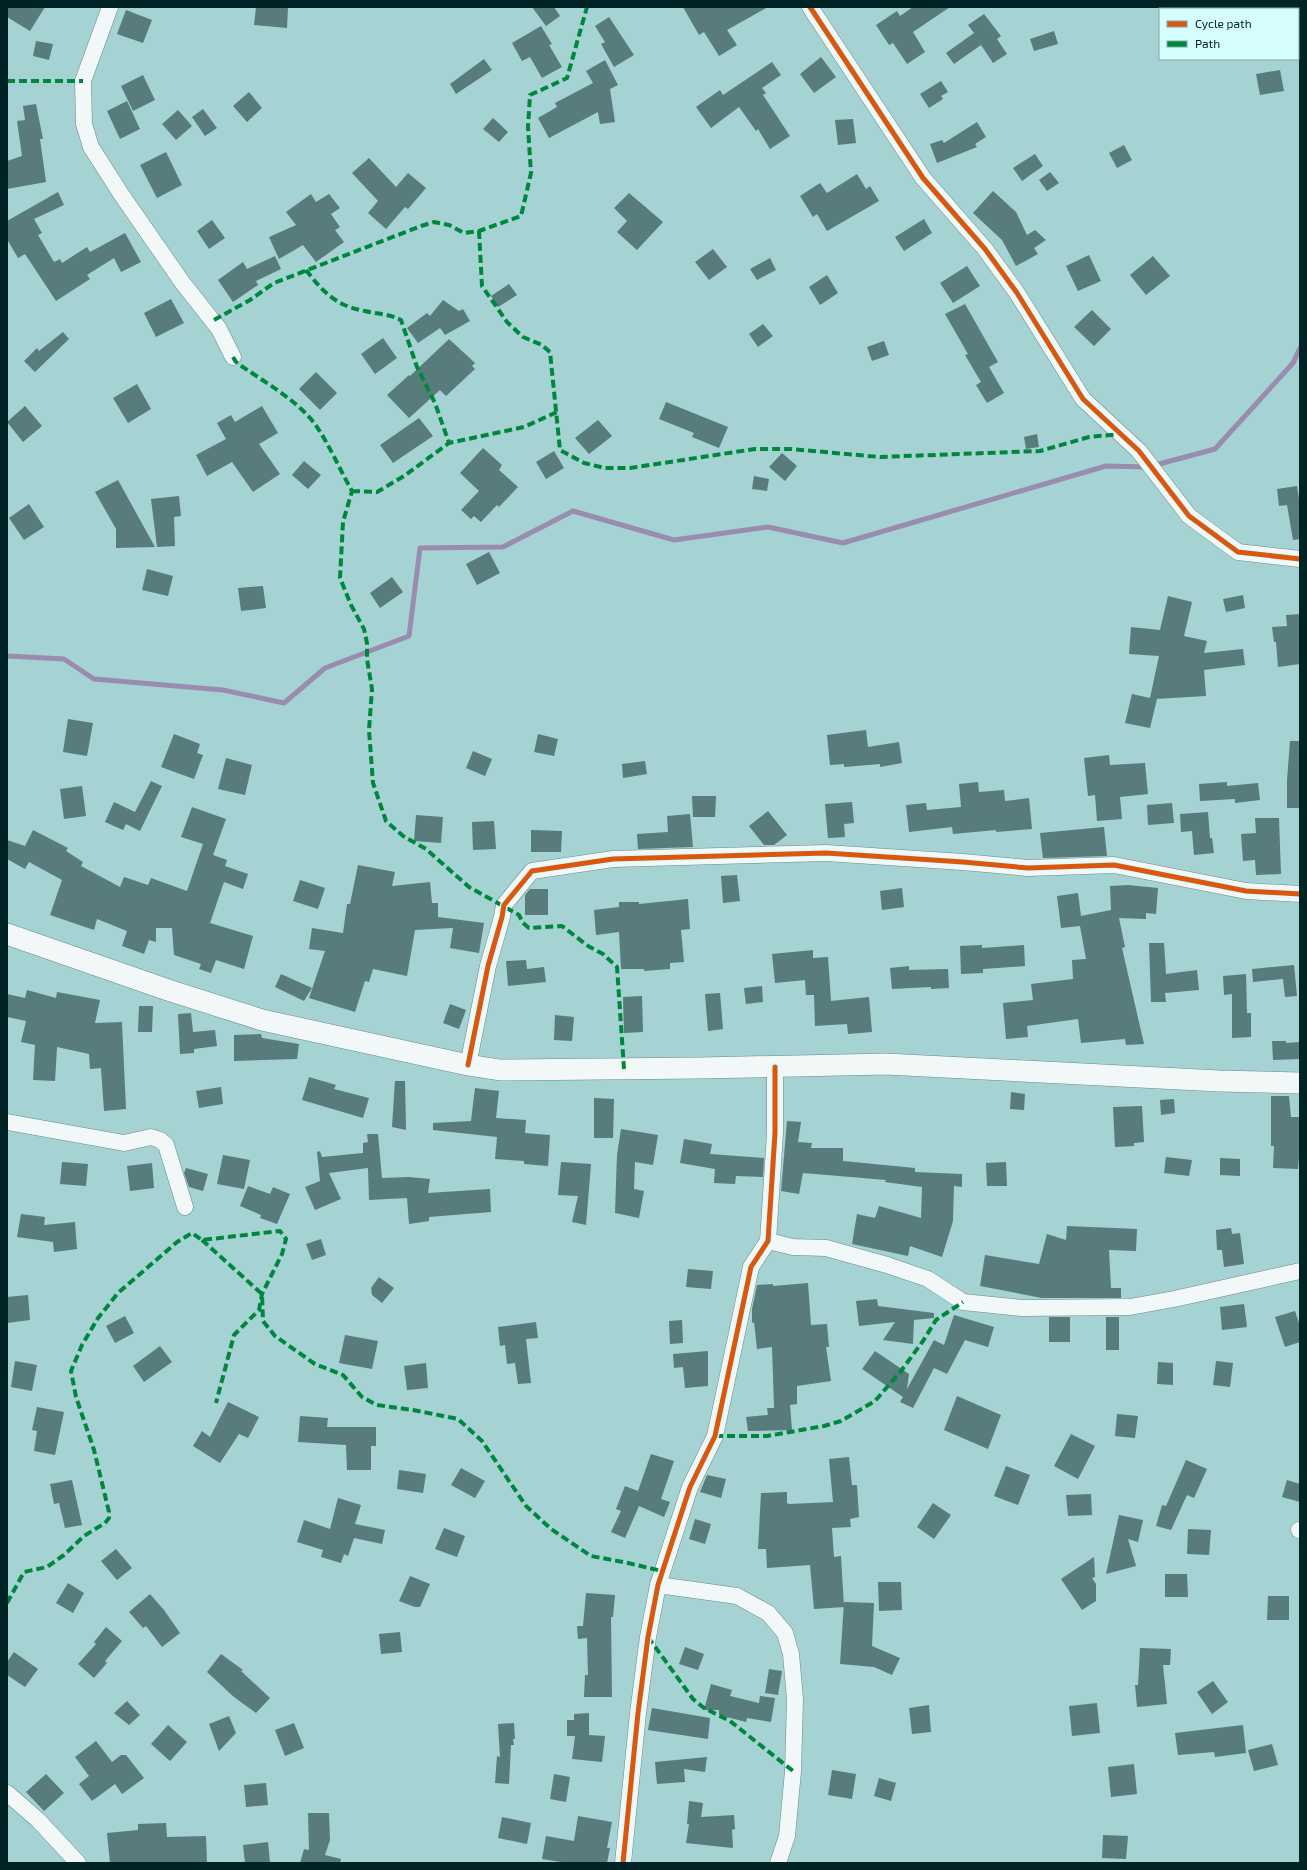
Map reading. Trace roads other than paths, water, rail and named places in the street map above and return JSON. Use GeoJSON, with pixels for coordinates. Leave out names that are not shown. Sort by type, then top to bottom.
{"type":"FeatureCollection","features":[{"type":"Feature","properties":{"kind":"main road"},"geometry":{"type":"LineString","coordinates":[[7,934],[168,990],[262,1020],[468,1065],[500,1070],[775,1067],[886,1064],[1300,1083]]}},
{"type":"Feature","properties":{"kind":"street"},"geometry":{"type":"LineString","coordinates":[[110,7],[83,81],[84,124],[91,148],[182,282],[219,329],[233,357]]}},
{"type":"Feature","properties":{"kind":"street"},"geometry":{"type":"LineString","coordinates":[[810,7],[923,178],[985,249],[1017,293],[1083,399],[1139,451],[1189,516],[1238,552],[1300,559]]}},
{"type":"Feature","properties":{"kind":"street"},"geometry":{"type":"LineString","coordinates":[[468,1065],[488,966],[504,905],[532,871],[613,859],[826,853],[1028,868],[1114,865],[1200,884],[1246,891],[1300,894]]}},
{"type":"Feature","properties":{"kind":"street"},"geometry":{"type":"LineString","coordinates":[[623,1863],[638,1713],[648,1637],[658,1585],[690,1487],[715,1436],[751,1267],[768,1241],[775,1134],[775,1067]]}},
{"type":"Feature","properties":{"kind":"street"},"geometry":{"type":"LineString","coordinates":[[7,1122],[124,1143],[151,1137],[160,1140],[166,1145],[185,1207]]}},
{"type":"Feature","properties":{"kind":"street"},"geometry":{"type":"LineString","coordinates":[[768,1241],[793,1247],[826,1248],[887,1265],[928,1279],[963,1302],[1022,1308],[1130,1307],[1174,1299],[1300,1271]]}},
{"type":"Feature","properties":{"kind":"street"},"geometry":{"type":"LineString","coordinates":[[658,1585],[737,1596],[768,1613],[785,1633],[791,1654],[795,1699],[793,1771],[788,1836],[778,1863]]}},
{"type":"Feature","properties":{"kind":"street"},"geometry":{"type":"LineString","coordinates":[[7,1794],[38,1820],[76,1862]]}},
{"type":"Feature","properties":{"kind":"waterway"},"geometry":{"type":"LineString","coordinates":[[7,656],[64,659],[94,679],[223,690],[284,703],[325,668],[409,636],[420,548],[503,547],[573,511],[674,540],[768,527],[843,543],[1106,466],[1148,467],[1215,449],[1293,363],[1300,348]]}}]}
